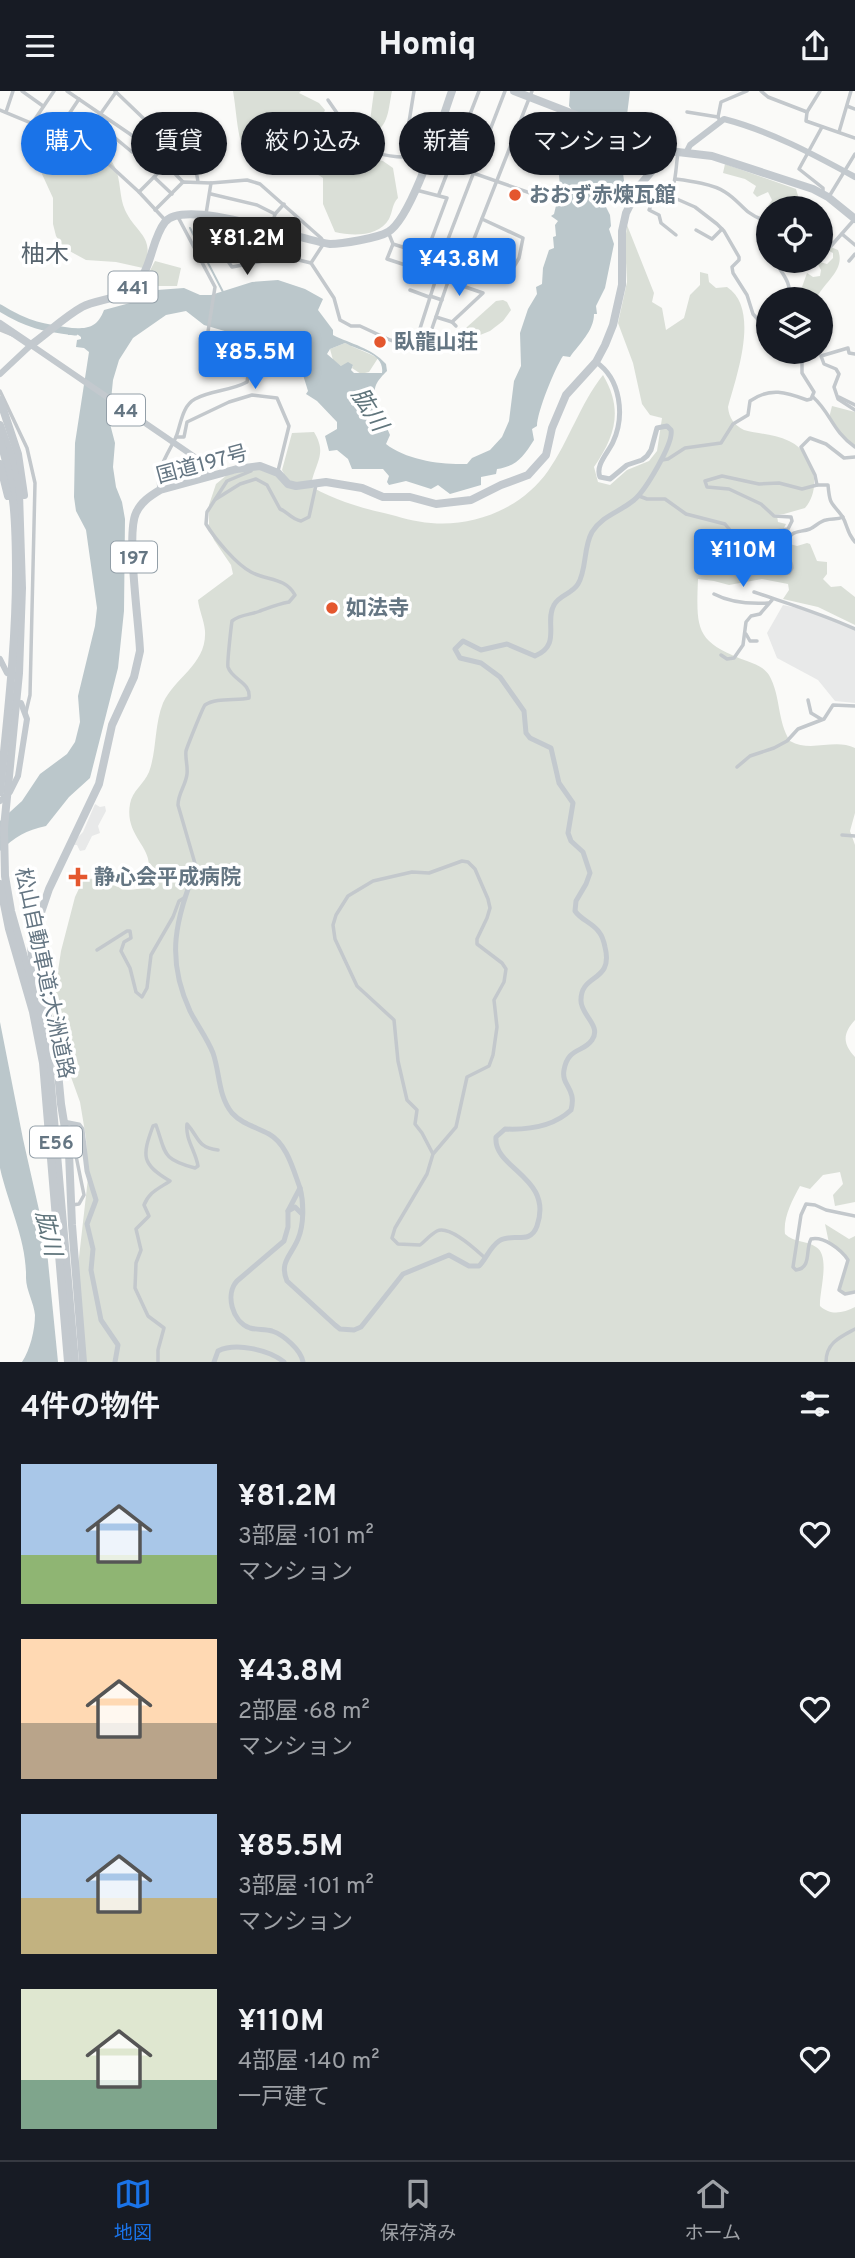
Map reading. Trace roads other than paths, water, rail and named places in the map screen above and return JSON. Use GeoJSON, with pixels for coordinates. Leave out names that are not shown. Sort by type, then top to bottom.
{"type":"FeatureCollection","features":[{"type":"Feature","properties":{"kind":"highway"},"geometry":{"type":"LineString","coordinates":[[444,112],[452,91]]}},
{"type":"Feature","properties":{"kind":"highway"},"geometry":{"type":"LineString","coordinates":[[514,91],[531,95],[552,106],[650,144],[678,152],[712,156],[826,195],[855,219]]}},
{"type":"Feature","properties":{"kind":"highway","name":"国道197号"},"geometry":{"type":"LineString","coordinates":[[83,1362],[69,1153],[56,1051],[33,965],[31,947],[49,889],[99,784],[112,725],[139,665],[133,524],[141,504],[160,490],[250,466],[267,467],[278,473],[288,484],[296,486],[326,481],[362,488],[383,497],[410,497],[436,504],[471,500],[528,475],[545,455],[552,428],[566,395],[596,362],[613,324],[620,301],[622,231],[633,196],[678,152]]}},
{"type":"Feature","properties":{"kind":"highway"},"geometry":{"type":"LineString","coordinates":[[166,221],[206,214],[324,243],[344,243],[388,233],[402,216],[421,175]]}},
{"type":"Feature","properties":{"kind":"highway","name":"441"},"geometry":{"type":"LineString","coordinates":[[31,345],[84,306],[132,289],[147,269],[166,221]]}},
{"type":"Feature","properties":{"kind":"highway"},"geometry":{"type":"LineString","coordinates":[[0,324],[31,345]]}},
{"type":"Feature","properties":{"kind":"highway"},"geometry":{"type":"LineString","coordinates":[[0,400],[11,426],[23,484],[24,537],[19,564]]}},
{"type":"Feature","properties":{"kind":"highway","name":"松山自動車道;大洲道路"},"geometry":{"type":"LineString","coordinates":[[0,425],[11,456],[19,493],[16,630],[3,844],[12,928],[39,1010],[49,1062],[75,1362]]}},
{"type":"Feature","properties":{"kind":"highway","name":"松山自動車道;大洲道路"},"geometry":{"type":"LineString","coordinates":[[0,441],[13,494],[19,564]]}},
{"type":"Feature","properties":{"kind":"highway"},"geometry":{"type":"LineString","coordinates":[[0,464],[19,564]]}},
{"type":"Feature","properties":{"kind":"highway","name":"松山自動車道;大洲道路"},"geometry":{"type":"LineString","coordinates":[[0,792],[5,780]]}},
{"type":"Feature","properties":{"kind":"highway","name":"松山自動車道;大洲道路"},"geometry":{"type":"LineString","coordinates":[[0,884],[33,1012],[43,1063],[68,1362]]}},
{"type":"Feature","properties":{"kind":"main road"},"geometry":{"type":"LineString","coordinates":[[678,152],[719,119],[753,128],[809,152],[855,177]]}},
{"type":"Feature","properties":{"kind":"main road"},"geometry":{"type":"LineString","coordinates":[[0,373],[31,345]]}},
{"type":"Feature","properties":{"kind":"main road","name":"44"},"geometry":{"type":"LineString","coordinates":[[31,345],[205,464],[210,476]]}},
{"type":"Feature","properties":{"kind":"main road"},"geometry":{"type":"LineString","coordinates":[[0,659],[7,673]]}},
{"type":"Feature","properties":{"kind":"main road"},"geometry":{"type":"LineString","coordinates":[[0,801],[10,792],[18,776],[27,728],[26,712],[21,703]]}},
{"type":"Feature","properties":{"kind":"street"},"geometry":{"type":"LineString","coordinates":[[6,112],[13,91]]}},
{"type":"Feature","properties":{"kind":"street"},"geometry":{"type":"LineString","coordinates":[[22,91],[44,106]]}},
{"type":"Feature","properties":{"kind":"street"},"geometry":{"type":"LineString","coordinates":[[40,112],[54,91]]}},
{"type":"Feature","properties":{"kind":"street"},"geometry":{"type":"LineString","coordinates":[[67,91],[98,112]]}},
{"type":"Feature","properties":{"kind":"street"},"geometry":{"type":"LineString","coordinates":[[102,112],[116,91],[136,112]]}},
{"type":"Feature","properties":{"kind":"street"},"geometry":{"type":"LineString","coordinates":[[411,112],[414,91]]}},
{"type":"Feature","properties":{"kind":"street"},"geometry":{"type":"LineString","coordinates":[[471,112],[479,91]]}},
{"type":"Feature","properties":{"kind":"street"},"geometry":{"type":"LineString","coordinates":[[495,117],[505,91]]}},
{"type":"Feature","properties":{"kind":"street"},"geometry":{"type":"LineString","coordinates":[[687,112],[719,119],[723,100],[747,91]]}},
{"type":"Feature","properties":{"kind":"street"},"geometry":{"type":"LineString","coordinates":[[761,91],[807,112]]}},
{"type":"Feature","properties":{"kind":"street"},"geometry":{"type":"LineString","coordinates":[[820,91],[807,112],[806,121],[855,138]]}},
{"type":"Feature","properties":{"kind":"street"},"geometry":{"type":"LineString","coordinates":[[839,132],[850,91]]}},
{"type":"Feature","properties":{"kind":"street"},"geometry":{"type":"LineString","coordinates":[[463,267],[531,95]]}},
{"type":"Feature","properties":{"kind":"street"},"geometry":{"type":"LineString","coordinates":[[70,112],[79,99]]}},
{"type":"Feature","properties":{"kind":"street"},"geometry":{"type":"LineString","coordinates":[[328,100],[337,113],[350,121],[340,120],[347,125],[350,148],[385,157],[399,157]]}},
{"type":"Feature","properties":{"kind":"street"},"geometry":{"type":"LineString","coordinates":[[847,106],[855,109]]}},
{"type":"Feature","properties":{"kind":"street"},"geometry":{"type":"LineString","coordinates":[[0,110],[21,118]]}},
{"type":"Feature","properties":{"kind":"street"},"geometry":{"type":"LineString","coordinates":[[822,127],[799,169],[823,188],[826,195],[855,154]]}},
{"type":"Feature","properties":{"kind":"street"},"geometry":{"type":"LineString","coordinates":[[117,140],[131,151]]}},
{"type":"Feature","properties":{"kind":"street"},"geometry":{"type":"LineString","coordinates":[[633,196],[663,204],[670,196],[675,179],[678,152]]}},
{"type":"Feature","properties":{"kind":"street"},"geometry":{"type":"LineString","coordinates":[[117,171],[166,221]]}},
{"type":"Feature","properties":{"kind":"street"},"geometry":{"type":"LineString","coordinates":[[176,175],[183,182],[253,181],[260,184],[321,238],[324,243],[311,264]]}},
{"type":"Feature","properties":{"kind":"street"},"geometry":{"type":"LineString","coordinates":[[197,175],[198,182]]}},
{"type":"Feature","properties":{"kind":"street"},"geometry":{"type":"LineString","coordinates":[[439,194],[447,175]]}},
{"type":"Feature","properties":{"kind":"street"},"geometry":{"type":"LineString","coordinates":[[217,216],[212,239],[311,264],[334,298],[341,320],[351,326],[360,326],[408,345],[410,339],[416,341],[441,260],[473,175]]}},
{"type":"Feature","properties":{"kind":"street"},"geometry":{"type":"LineString","coordinates":[[476,175],[533,194]]}},
{"type":"Feature","properties":{"kind":"street"},"geometry":{"type":"LineString","coordinates":[[139,192],[154,177],[172,194]]}},
{"type":"Feature","properties":{"kind":"street"},"geometry":{"type":"LineString","coordinates":[[675,179],[723,190],[742,205],[748,214],[756,217]]}},
{"type":"Feature","properties":{"kind":"street"},"geometry":{"type":"LineString","coordinates":[[155,210],[183,182]]}},
{"type":"Feature","properties":{"kind":"street"},"geometry":{"type":"LineString","coordinates":[[206,214],[211,183]]}},
{"type":"Feature","properties":{"kind":"street"},"geometry":{"type":"LineString","coordinates":[[415,189],[447,198],[426,254]]}},
{"type":"Feature","properties":{"kind":"street"},"geometry":{"type":"LineString","coordinates":[[211,194],[264,207],[275,214]]}},
{"type":"Feature","properties":{"kind":"street"},"geometry":{"type":"LineString","coordinates":[[670,196],[695,207],[722,229],[739,257],[732,267],[733,273],[747,295],[756,317]]}},
{"type":"Feature","properties":{"kind":"street"},"geometry":{"type":"LineString","coordinates":[[653,201],[649,210],[659,215],[661,223],[676,235]]}},
{"type":"Feature","properties":{"kind":"street"},"geometry":{"type":"LineString","coordinates":[[218,240],[220,250],[232,267],[264,261],[275,214],[284,204]]}},
{"type":"Feature","properties":{"kind":"street"},"geometry":{"type":"LineString","coordinates":[[160,490],[158,478],[162,465],[176,437],[185,410],[192,400],[247,382],[248,375],[242,367],[209,362],[204,357],[215,287],[178,217]]}},
{"type":"Feature","properties":{"kind":"street"},"geometry":{"type":"LineString","coordinates":[[393,244],[491,275],[505,282],[519,258],[523,238],[482,219]]}},
{"type":"Feature","properties":{"kind":"street"},"geometry":{"type":"LineString","coordinates":[[833,244],[855,219]]}},
{"type":"Feature","properties":{"kind":"street"},"geometry":{"type":"LineString","coordinates":[[696,230],[712,239],[722,229]]}},
{"type":"Feature","properties":{"kind":"street"},"geometry":{"type":"LineString","coordinates":[[388,233],[393,244],[387,259],[482,293],[452,322]]}},
{"type":"Feature","properties":{"kind":"street"},"geometry":{"type":"LineString","coordinates":[[842,234],[855,245]]}},
{"type":"Feature","properties":{"kind":"street"},"geometry":{"type":"LineString","coordinates":[[849,261],[855,254]]}},
{"type":"Feature","properties":{"kind":"street"},"geometry":{"type":"LineString","coordinates":[[417,345],[426,346],[454,264]]}},
{"type":"Feature","properties":{"kind":"street"},"geometry":{"type":"LineString","coordinates":[[410,290],[442,300]]}},
{"type":"Feature","properties":{"kind":"street"},"geometry":{"type":"LineString","coordinates":[[436,317],[456,326]]}},
{"type":"Feature","properties":{"kind":"street"},"geometry":{"type":"LineString","coordinates":[[0,330],[9,335],[15,334]]}},
{"type":"Feature","properties":{"kind":"street"},"geometry":{"type":"LineString","coordinates":[[855,354],[849,353],[848,348],[821,356],[824,364],[836,369],[839,374],[834,390],[840,402],[855,407]]}},
{"type":"Feature","properties":{"kind":"street"},"geometry":{"type":"LineString","coordinates":[[267,467],[233,477],[219,492],[207,512],[206,524],[219,543],[250,572],[285,583],[295,595],[289,602],[269,605],[261,611],[232,621],[227,663],[230,671],[248,688],[249,698],[215,701],[202,708],[198,725],[187,748],[187,777],[178,797],[178,805],[196,867],[184,898],[175,933],[174,950],[179,983],[192,1015],[211,1047],[222,1096],[239,1119],[280,1142],[300,1188],[300,1233],[284,1261],[284,1274],[292,1287],[340,1329],[355,1330],[361,1327],[406,1272],[442,1256],[455,1257],[475,1267],[482,1264],[499,1241],[524,1239],[532,1234],[537,1225],[536,1191],[497,1149],[496,1137],[505,1129],[534,1129],[571,1110],[573,1093],[564,1079],[565,1064],[575,1050],[590,1043],[595,1032],[581,1005],[581,998],[589,983],[603,972],[608,959],[601,935],[575,911],[576,901],[590,873],[583,852],[569,837],[568,827],[573,803],[559,783],[555,755],[547,744],[530,738],[526,733],[524,711],[500,677],[481,663],[460,658],[455,649],[463,641],[481,650],[507,644],[535,656],[545,650],[550,639],[552,607],[580,581],[593,531],[610,513],[639,496],[673,436],[667,426],[657,428],[651,450],[642,460],[627,465],[610,479],[600,477],[599,466],[616,434],[620,406],[608,373],[596,362]]}},
{"type":"Feature","properties":{"kind":"street"},"geometry":{"type":"LineString","coordinates":[[802,364],[802,373],[812,386],[813,397],[839,435],[855,447]]}},
{"type":"Feature","properties":{"kind":"street"},"geometry":{"type":"LineString","coordinates":[[0,391],[27,448],[35,484],[30,695],[26,712]]}},
{"type":"Feature","properties":{"kind":"street"},"geometry":{"type":"LineString","coordinates":[[660,460],[668,459],[685,448],[721,443],[733,424],[748,415],[750,401],[765,393],[786,392],[807,400],[813,397]]}},
{"type":"Feature","properties":{"kind":"street"},"geometry":{"type":"LineString","coordinates":[[176,437],[184,437],[185,426],[193,418],[233,400],[252,395],[277,398],[289,426],[278,473]]}},
{"type":"Feature","properties":{"kind":"street"},"geometry":{"type":"LineString","coordinates":[[817,485],[801,447],[810,438],[826,444],[844,458],[855,457]]}},
{"type":"Feature","properties":{"kind":"street"},"geometry":{"type":"LineString","coordinates":[[843,517],[828,519],[811,529],[795,531],[784,543],[781,541],[785,530],[790,526],[790,517],[774,516],[761,504],[729,489],[704,485],[706,479],[729,476],[759,484],[779,484],[802,489],[828,485],[831,506],[843,517],[848,533],[855,542]]}},
{"type":"Feature","properties":{"kind":"street"},"geometry":{"type":"LineString","coordinates":[[216,499],[240,484],[256,479],[267,485],[280,509],[301,521],[309,516],[316,483]]}},
{"type":"Feature","properties":{"kind":"street"},"geometry":{"type":"LineString","coordinates":[[639,496],[665,499],[686,514],[725,524],[734,535],[774,562],[781,571],[789,573],[792,563],[769,545],[770,532],[785,530]]}},
{"type":"Feature","properties":{"kind":"street"},"geometry":{"type":"LineString","coordinates":[[754,592],[770,601]]}},
{"type":"Feature","properties":{"kind":"street"},"geometry":{"type":"LineString","coordinates":[[714,594],[724,600],[770,601],[808,609],[855,629]]}},
{"type":"Feature","properties":{"kind":"street"},"geometry":{"type":"LineString","coordinates":[[722,655],[727,659],[734,658],[743,645],[746,622],[751,616],[760,614],[770,601]]}},
{"type":"Feature","properties":{"kind":"street"},"geometry":{"type":"LineString","coordinates":[[746,634],[750,641],[757,641]]}},
{"type":"Feature","properties":{"kind":"street"},"geometry":{"type":"LineString","coordinates":[[808,700],[811,713],[816,718],[824,719]]}},
{"type":"Feature","properties":{"kind":"street"},"geometry":{"type":"LineString","coordinates":[[737,768],[750,755],[787,741],[798,729],[824,719],[833,705],[855,706]]}},
{"type":"Feature","properties":{"kind":"street"},"geometry":{"type":"LineString","coordinates":[[842,835],[855,836]]}},
{"type":"Feature","properties":{"kind":"street"},"geometry":{"type":"LineString","coordinates":[[433,1154],[415,1124],[416,1110],[407,1100],[394,1020],[357,986],[335,939],[333,925],[341,905],[365,885],[412,871],[436,871],[462,861],[468,862],[475,869],[488,899],[489,908],[477,944],[506,969],[506,975],[494,1000],[497,1027],[491,1064],[467,1077],[456,1127],[433,1154],[427,1174],[395,1228],[392,1238],[398,1244],[420,1245],[437,1231],[444,1229],[451,1231],[485,1258]]}},
{"type":"Feature","properties":{"kind":"street"},"geometry":{"type":"LineString","coordinates":[[97,950],[131,931],[131,938],[124,942],[121,951],[130,968],[136,992],[142,996],[147,988],[151,955],[173,917],[178,901],[184,898]]}},
{"type":"Feature","properties":{"kind":"street"},"geometry":{"type":"LineString","coordinates":[[64,1122],[79,1125],[82,1129],[87,1171],[96,1200],[87,1224],[93,1249],[92,1270],[101,1320],[118,1345],[115,1362]]}},
{"type":"Feature","properties":{"kind":"street"},"geometry":{"type":"LineString","coordinates":[[158,1362],[164,1328],[148,1316],[135,1288],[136,1263],[141,1250],[136,1229],[149,1216],[144,1205],[152,1191],[170,1181],[149,1166],[145,1151],[147,1141],[153,1126],[156,1125],[162,1150],[167,1156],[195,1168],[198,1162],[186,1129],[187,1124],[200,1143],[206,1148],[218,1150]]}},
{"type":"Feature","properties":{"kind":"street"},"geometry":{"type":"LineString","coordinates":[[72,1205],[79,1204],[84,1195],[75,1151]]}},
{"type":"Feature","properties":{"kind":"street"},"geometry":{"type":"LineString","coordinates":[[300,1188],[288,1211],[288,1227],[284,1241],[237,1281],[230,1296],[242,1323],[249,1328],[275,1332],[300,1354],[303,1362]]}},
{"type":"Feature","properties":{"kind":"street"},"geometry":{"type":"LineString","coordinates":[[855,1216],[806,1204],[801,1215],[793,1267],[796,1270],[806,1265],[808,1244],[811,1239],[820,1238],[842,1252],[848,1260],[839,1290],[845,1294],[855,1292]]}},
{"type":"Feature","properties":{"kind":"street"},"geometry":{"type":"LineString","coordinates":[[288,1211],[295,1207],[301,1213]]}},
{"type":"Feature","properties":{"kind":"street"},"geometry":{"type":"LineString","coordinates":[[826,1362],[831,1344],[855,1329]]}},
{"type":"Feature","properties":{"kind":"street"},"geometry":{"type":"LineString","coordinates":[[214,1362],[218,1351],[228,1348],[261,1350],[284,1362]]}},
{"type":"Feature","properties":{"kind":"water"},"geometry":{"type":"Polygon","coordinates":[[[570,91],[630,91],[627,112],[571,112],[569,106],[570,91]]]}},
{"type":"Feature","properties":{"kind":"water","name":"肱川"},"geometry":{"type":"Polygon","coordinates":[[[559,175],[623,175],[627,183],[617,206],[606,191],[600,195],[610,215],[609,229],[614,244],[605,288],[596,306],[597,314],[594,314],[589,332],[570,357],[563,356],[556,370],[543,401],[537,426],[532,429],[534,440],[515,463],[497,469],[496,474],[481,477],[481,485],[450,494],[438,485],[431,489],[406,481],[389,485],[389,476],[383,469],[352,469],[348,459],[337,450],[329,451],[325,436],[337,429],[337,422],[317,401],[306,394],[308,391],[299,362],[302,352],[299,348],[252,339],[204,325],[186,311],[166,315],[133,338],[119,360],[113,380],[109,420],[115,443],[113,467],[116,487],[125,519],[124,611],[118,668],[90,778],[69,797],[46,826],[21,835],[0,851],[0,821],[22,801],[40,774],[67,754],[75,742],[80,722],[78,696],[95,626],[97,608],[86,530],[76,511],[74,497],[75,443],[89,352],[76,347],[77,340],[81,337],[77,334],[68,335],[69,328],[91,326],[98,321],[104,310],[141,300],[157,290],[184,288],[200,295],[211,295],[252,282],[278,280],[305,289],[323,299],[318,310],[333,330],[333,335],[368,350],[386,364],[387,371],[376,385],[375,397],[390,435],[386,444],[404,454],[425,460],[467,464],[472,458],[490,450],[502,437],[509,421],[514,381],[521,366],[520,333],[528,309],[537,294],[536,287],[542,284],[543,268],[549,250],[554,248],[553,237],[556,236],[555,225],[558,221],[551,216],[554,214],[560,189],[559,175]],[[345,343],[330,349],[327,354],[341,366],[348,362],[353,365],[351,370],[354,373],[382,373],[379,361],[370,353],[345,343]]]}},
{"type":"Feature","properties":{"kind":"water"},"geometry":{"type":"Polygon","coordinates":[[[0,1022],[46,1241],[58,1362],[22,1362],[32,1340],[35,1315],[26,1283],[20,1236],[0,1168],[0,1022]]]}},
{"type":"Feature","properties":{"kind":"waterway"},"geometry":{"type":"LineString","coordinates":[[190,228],[223,292]]}},
{"type":"Feature","properties":{"kind":"waterway"},"geometry":{"type":"LineString","coordinates":[[0,308],[36,325],[75,332]]}},
{"type":"Feature","properties":{"kind":"place","name":"おおず赤煉瓦館"},"geometry":{"type":"Point","coordinates":[515,195]}},
{"type":"Feature","properties":{"kind":"place","name":"臥龍山荘"},"geometry":{"type":"Point","coordinates":[380,342]}},
{"type":"Feature","properties":{"kind":"place","name":"如法寺"},"geometry":{"type":"Point","coordinates":[332,608]}},
{"type":"Feature","properties":{"kind":"place","name":"静心会平成病院"},"geometry":{"type":"Point","coordinates":[78,877]}},
{"type":"Feature","properties":{"kind":"district","name":"柚木"},"geometry":{"type":"Point","coordinates":[45,254]}}]}
